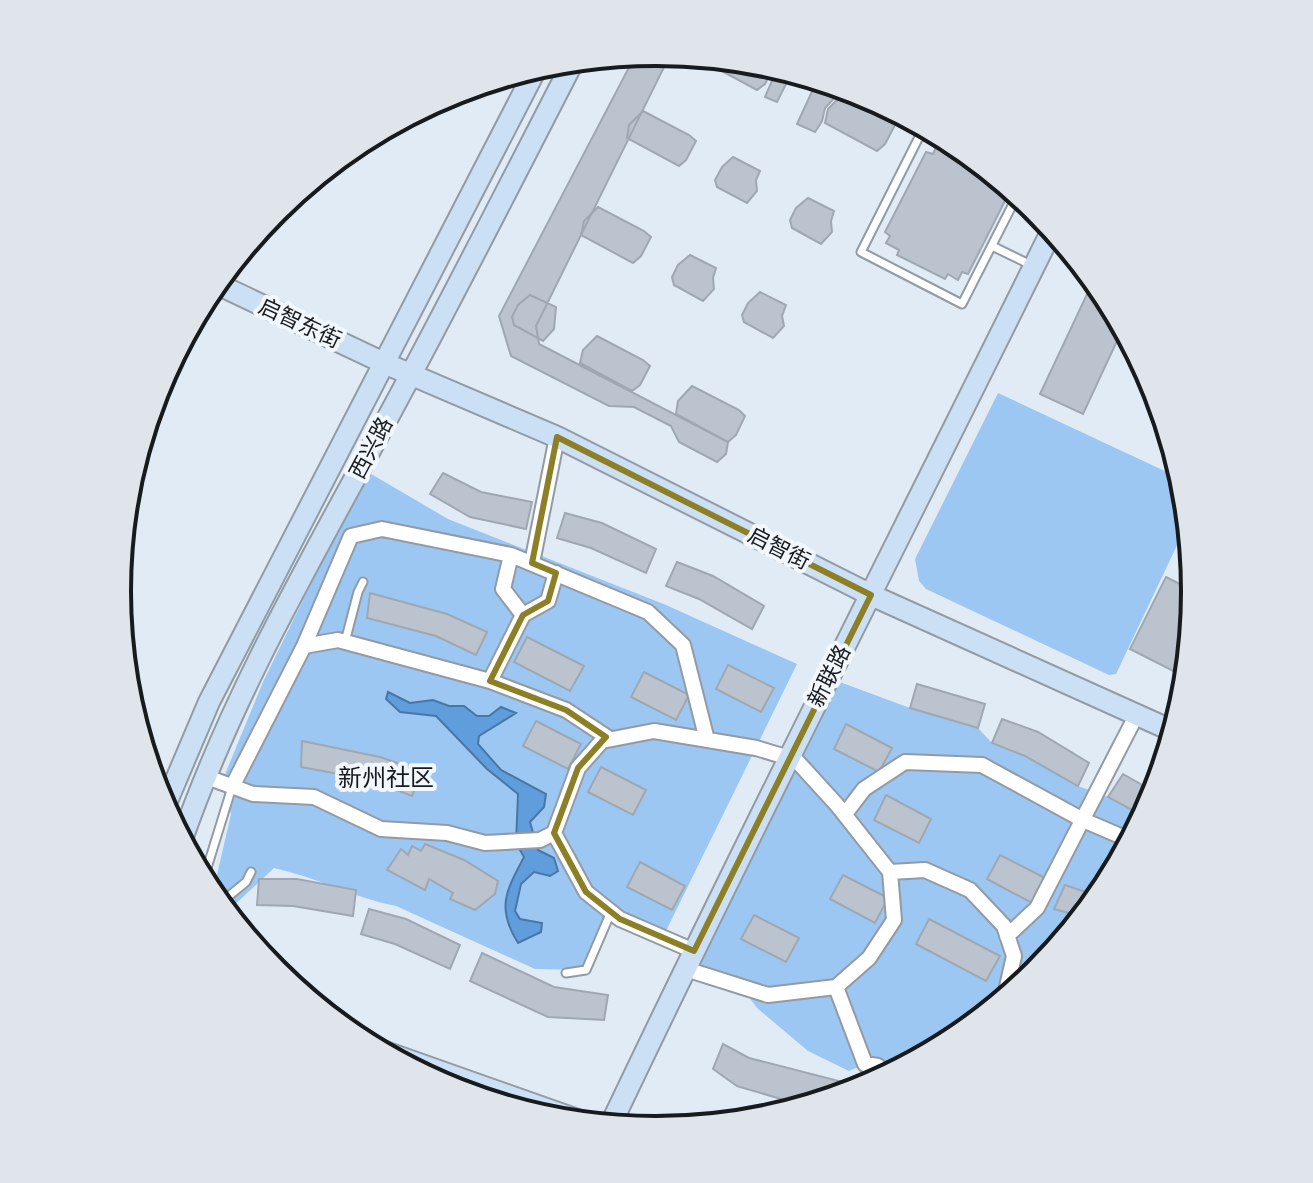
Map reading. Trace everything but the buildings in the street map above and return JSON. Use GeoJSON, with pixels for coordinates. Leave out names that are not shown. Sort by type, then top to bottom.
{"type":"FeatureCollection","features":[{"type":"Feature","properties":{"kind":"street","name":"西兴路"},"geometry":{"type":"LineString","coordinates":[[186,827],[204,776],[289,601],[412,373],[567,74]]}},
{"type":"Feature","properties":{"kind":"street","name":"西兴路"},"geometry":{"type":"LineString","coordinates":[[171,792],[209,702],[529,82]]}},
{"type":"Feature","properties":{"kind":"street","name":"新联路"},"geometry":{"type":"LineString","coordinates":[[615,1115],[787,757],[1047,240]]}},
{"type":"Feature","properties":{"kind":"street","name":"启智东街"},"geometry":{"type":"LineString","coordinates":[[228,289],[384,363]]}},
{"type":"Feature","properties":{"kind":"street","name":"启智街"},"geometry":{"type":"LineString","coordinates":[[384,363],[557,437],[871,595],[1164,727]]}},
{"type":"Feature","properties":{"kind":"street"},"geometry":{"type":"LineString","coordinates":[[532,563],[557,437]]}},
{"type":"Feature","properties":{"kind":"street"},"geometry":{"type":"LineString","coordinates":[[232,787],[304,646],[351,536],[382,529],[511,555],[648,612],[683,645],[707,740]]}},
{"type":"Feature","properties":{"kind":"street"},"geometry":{"type":"LineString","coordinates":[[511,555],[503,589],[523,615]]}},
{"type":"Feature","properties":{"kind":"street"},"geometry":{"type":"LineString","coordinates":[[490,681],[523,615],[548,601],[556,573]]}},
{"type":"Feature","properties":{"kind":"street"},"geometry":{"type":"LineString","coordinates":[[304,646],[338,640],[490,681],[566,710],[610,739]]}},
{"type":"Feature","properties":{"kind":"street"},"geometry":{"type":"LineString","coordinates":[[1007,936],[1037,908],[1137,714]]}},
{"type":"Feature","properties":{"kind":"street"},"geometry":{"type":"LineString","coordinates":[[547,837],[578,768],[602,741],[654,731],[796,760],[845,814],[890,872],[894,920],[869,958],[836,987],[768,995],[692,971],[683,972]]}},
{"type":"Feature","properties":{"kind":"street"},"geometry":{"type":"LineString","coordinates":[[845,814],[864,789],[905,762],[982,765],[1083,820],[1121,836]]}},
{"type":"Feature","properties":{"kind":"street"},"geometry":{"type":"LineString","coordinates":[[204,776],[253,794],[314,797],[381,829],[447,833],[485,843],[512,843],[547,837]]}},
{"type":"Feature","properties":{"kind":"street"},"geometry":{"type":"LineString","coordinates":[[547,837],[586,892],[620,919],[694,951]]}},
{"type":"Feature","properties":{"kind":"street"},"geometry":{"type":"LineString","coordinates":[[890,872],[925,870],[970,890],[1004,926],[1014,956],[1008,982]]}},
{"type":"Feature","properties":{"kind":"street"},"geometry":{"type":"LineString","coordinates":[[836,987],[865,1064],[879,1068]]}},
{"type":"Feature","properties":{"kind":"street"},"geometry":{"type":"LineString","coordinates":[[452,1076],[504,1094]]}},
{"type":"Feature","properties":{"kind":"lane"},"geometry":{"type":"LineString","coordinates":[[920,137],[861,252],[962,304],[1012,205]]}},
{"type":"Feature","properties":{"kind":"lane"},"geometry":{"type":"LineString","coordinates":[[992,246],[1034,267]]}},
{"type":"Feature","properties":{"kind":"lane"},"geometry":{"type":"LineString","coordinates":[[345,642],[363,582]]}},
{"type":"Feature","properties":{"kind":"lane"},"geometry":{"type":"LineString","coordinates":[[208,865],[232,787]]}},
{"type":"Feature","properties":{"kind":"lane"},"geometry":{"type":"LineString","coordinates":[[229,896],[246,882],[251,872]]}},
{"type":"Feature","properties":{"kind":"lane"},"geometry":{"type":"LineString","coordinates":[[566,973],[586,970],[611,912]]}},
{"type":"Feature","properties":{"kind":"highlighted area"},"geometry":{"type":"Polygon","coordinates":[[[557,437],[871,595],[694,951],[620,919],[586,892],[554,833],[578,768],[606,737],[566,710],[490,681],[523,615],[548,601],[556,573],[532,563],[557,437]]]}},
{"type":"Feature","properties":{"kind":"shaded area"},"geometry":{"type":"Polygon","coordinates":[[[998,393],[1168,473],[1180,540],[1116,674],[1109,675],[926,589],[919,581],[915,559],[998,393]]]}},
{"type":"Feature","properties":{"kind":"shaded area"},"geometry":{"type":"Polygon","coordinates":[[[366,471],[448,519],[666,605],[797,664],[663,937],[611,912],[586,970],[535,969],[396,906],[274,868],[235,904],[216,878],[231,814],[221,784],[263,682],[366,471]]]}},
{"type":"Feature","properties":{"kind":"shaded area"},"geometry":{"type":"Polygon","coordinates":[[[837,681],[910,708],[978,728],[992,743],[1025,756],[1078,786],[1134,811],[1093,883],[1052,938],[1028,963],[1003,987],[948,1028],[874,1070],[865,1064],[849,1071],[808,1051],[757,1008],[741,986],[692,971],[837,681]]]}},
{"type":"Feature","properties":{"kind":"shaded area"},"geometry":{"type":"Polygon","coordinates":[[[388,692],[410,703],[433,700],[449,706],[464,706],[477,716],[489,716],[501,707],[516,713],[479,736],[478,744],[501,770],[546,794],[544,807],[530,822],[538,850],[554,858],[558,871],[550,876],[534,872],[521,884],[515,911],[520,919],[542,923],[541,932],[518,943],[505,909],[508,890],[524,857],[516,843],[518,794],[487,769],[436,716],[400,712],[386,699],[388,692]]]}},
{"type":"Feature","properties":{"kind":"district","name":"新州社区"},"geometry":{"type":"Point","coordinates":[386,778]}}]}
